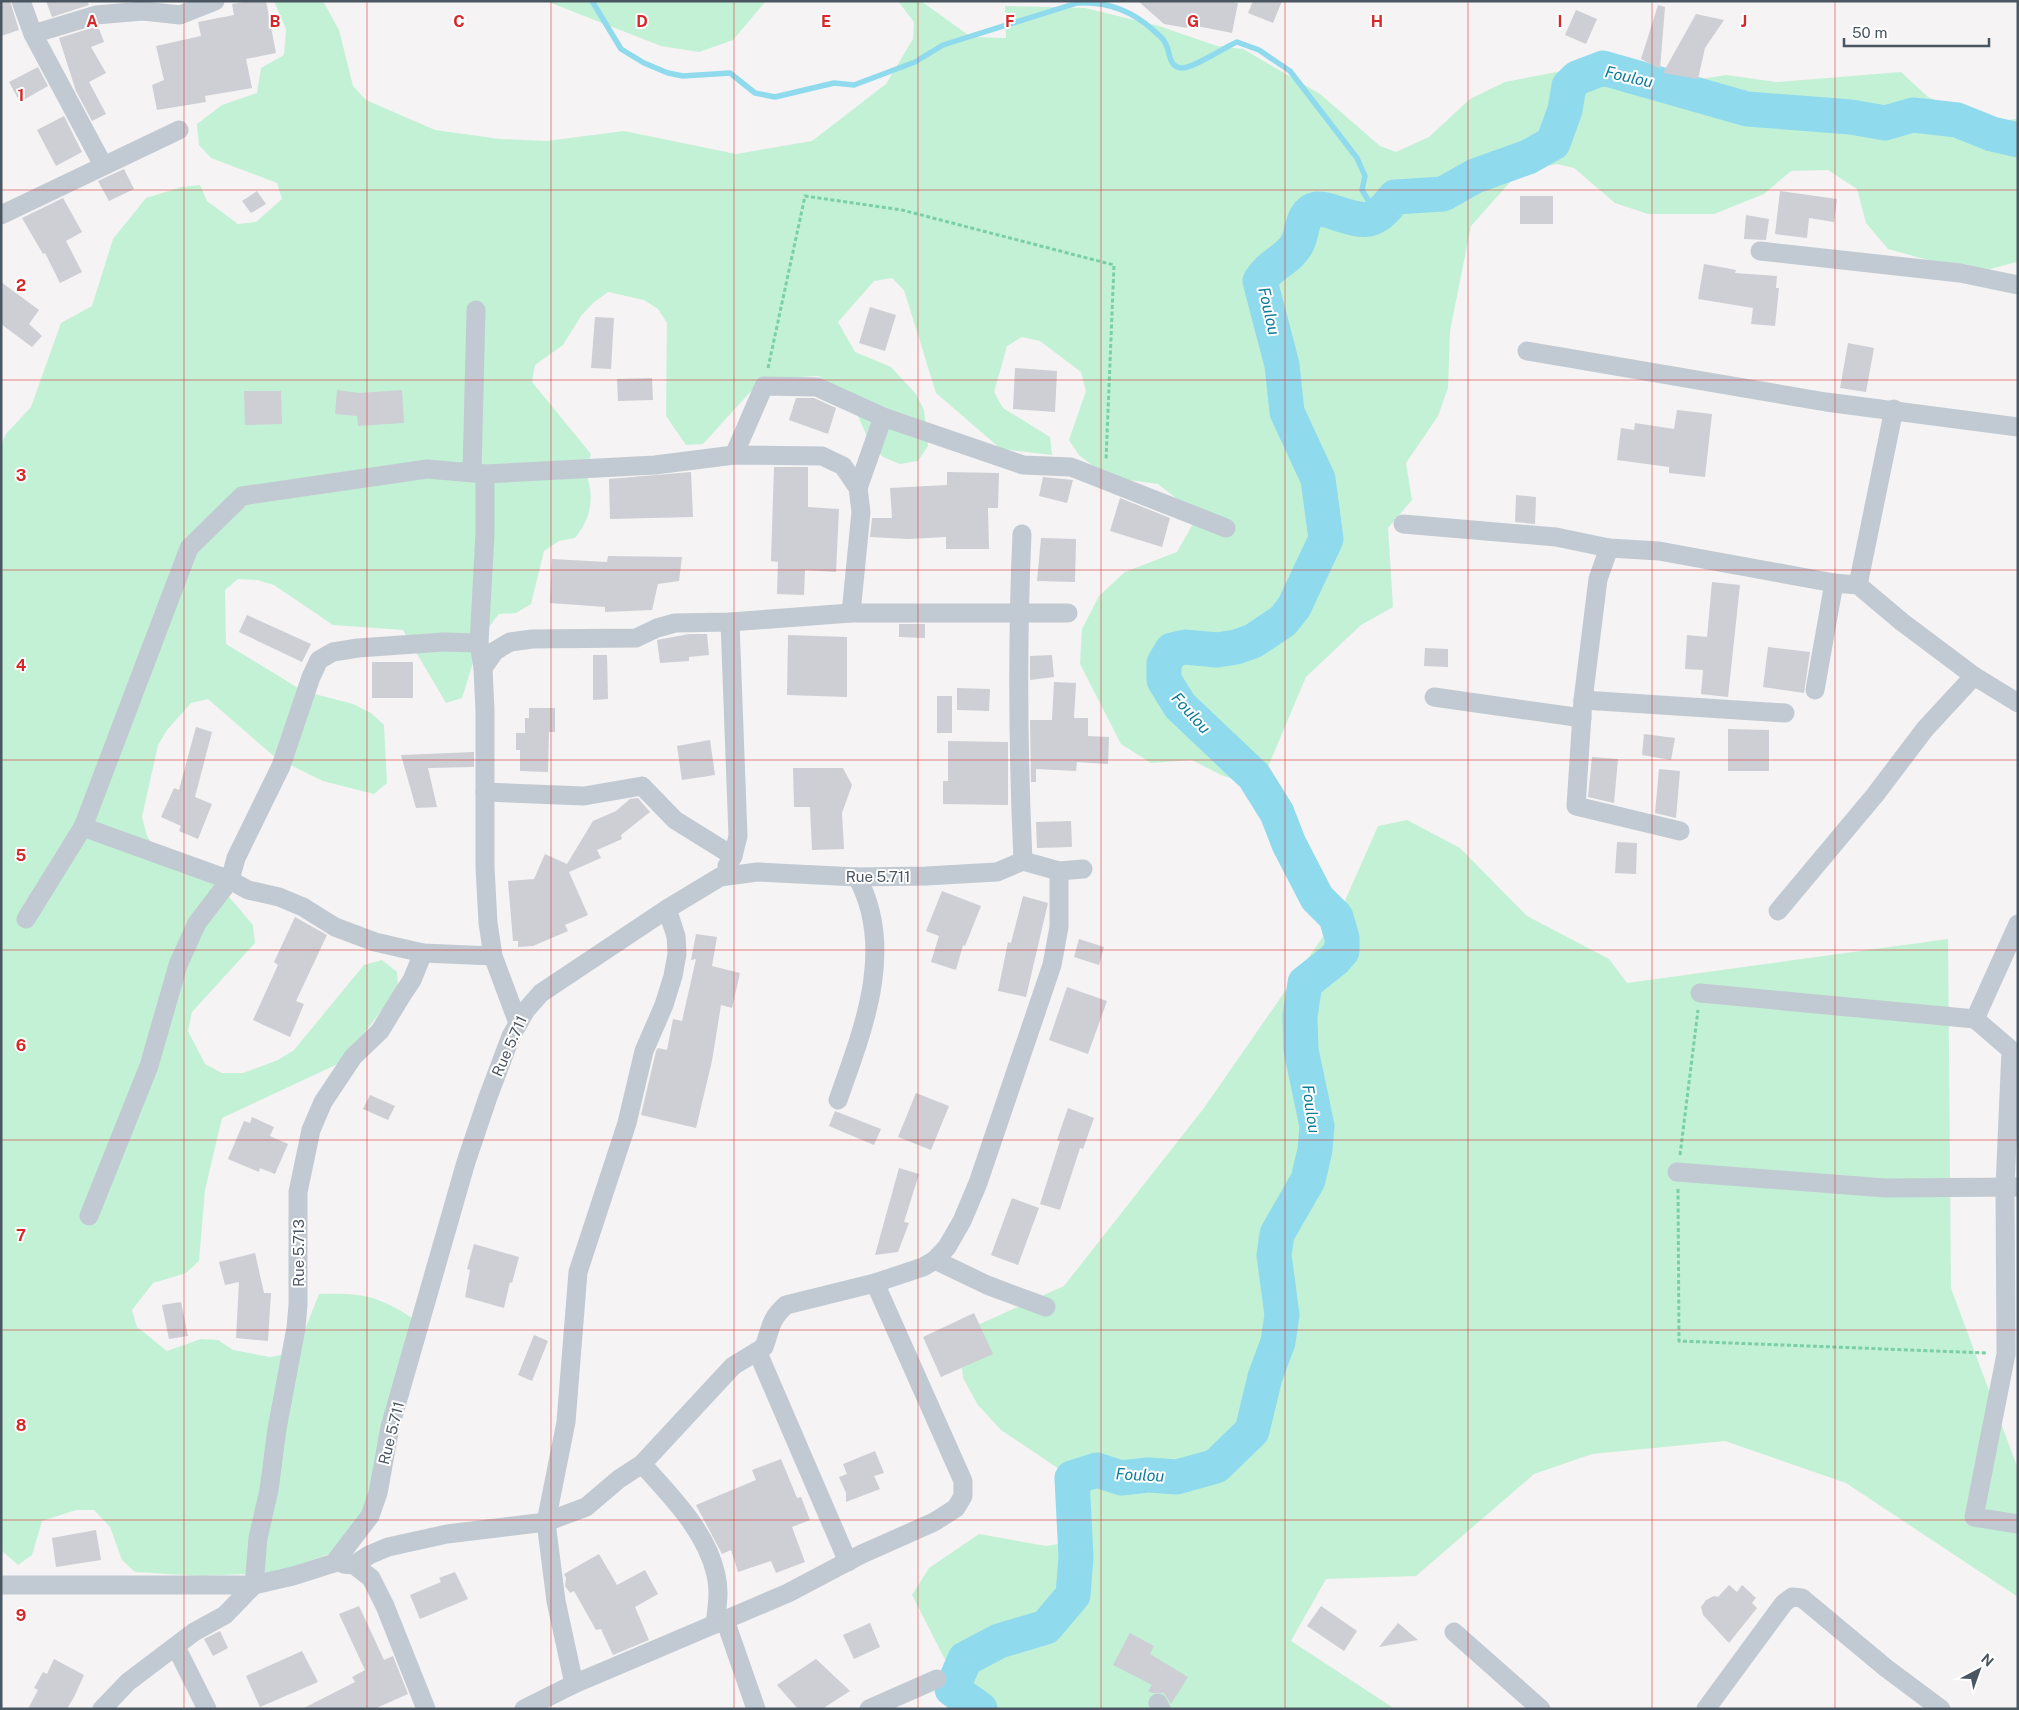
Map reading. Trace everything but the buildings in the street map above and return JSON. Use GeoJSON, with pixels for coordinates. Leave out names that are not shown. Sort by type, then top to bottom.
{"type":"FeatureCollection","features":[{"type":"Feature","properties":{"kind":"street"},"geometry":{"type":"LineString","coordinates":[[20,1],[32,34],[103,165]]}},
{"type":"Feature","properties":{"kind":"street"},"geometry":{"type":"LineString","coordinates":[[32,34],[96,15],[143,11],[180,15],[215,1]]}},
{"type":"Feature","properties":{"kind":"street"},"geometry":{"type":"LineString","coordinates":[[1,215],[32,202],[103,165],[179,130]]}},
{"type":"Feature","properties":{"kind":"street"},"geometry":{"type":"LineString","coordinates":[[1760,251],[1960,273],[2018,284]]}},
{"type":"Feature","properties":{"kind":"street"},"geometry":{"type":"LineString","coordinates":[[476,310],[478,473],[485,534],[479,643],[483,668],[487,913],[493,956],[518,1022]]}},
{"type":"Feature","properties":{"kind":"street"},"geometry":{"type":"LineString","coordinates":[[1527,351],[1826,402],[1894,409],[1946,419],[2018,427]]}},
{"type":"Feature","properties":{"kind":"street"},"geometry":{"type":"LineString","coordinates":[[734,455],[764,386],[817,387],[883,418],[1023,465],[1071,466],[1226,528]]}},
{"type":"Feature","properties":{"kind":"street"},"geometry":{"type":"LineString","coordinates":[[1858,585],[1894,409]]}},
{"type":"Feature","properties":{"kind":"street"},"geometry":{"type":"LineString","coordinates":[[852,613],[861,512],[858,488],[883,418]]}},
{"type":"Feature","properties":{"kind":"street"},"geometry":{"type":"LineString","coordinates":[[26,920],[83,827],[189,548],[242,496],[426,469],[478,473],[656,465],[734,455],[822,456],[843,466],[858,488]]}},
{"type":"Feature","properties":{"kind":"street"},"geometry":{"type":"LineString","coordinates":[[1403,524],[1556,537],[1609,548],[1659,551],[1834,583],[1858,585],[1902,622],[1974,676],[2018,703]]}},
{"type":"Feature","properties":{"kind":"street"},"geometry":{"type":"LineString","coordinates":[[1022,534],[1018,613],[1019,764],[1023,861],[1059,871],[1083,869]]}},
{"type":"Feature","properties":{"kind":"street"},"geometry":{"type":"LineString","coordinates":[[1609,548],[1598,579],[1582,709],[1576,806],[1680,831]]}},
{"type":"Feature","properties":{"kind":"street"},"geometry":{"type":"LineString","coordinates":[[1815,690],[1834,583]]}},
{"type":"Feature","properties":{"kind":"street"},"geometry":{"type":"LineString","coordinates":[[483,668],[495,651],[510,642],[532,639],[636,638],[657,628],[675,623],[730,622],[852,613],[1068,613]]}},
{"type":"Feature","properties":{"kind":"street"},"geometry":{"type":"LineString","coordinates":[[720,877],[734,856],[738,836],[730,622]]}},
{"type":"Feature","properties":{"kind":"street"},"geometry":{"type":"LineString","coordinates":[[89,1216],[149,1066],[178,965],[197,923],[230,880],[236,858],[281,766],[319,660],[333,652],[358,648],[444,642],[479,643]]}},
{"type":"Feature","properties":{"kind":"street"},"geometry":{"type":"LineString","coordinates":[[1778,911],[1875,795],[1925,729],[1974,676]]}},
{"type":"Feature","properties":{"kind":"street"},"geometry":{"type":"LineString","coordinates":[[1434,697],[1582,709],[1785,713]]}},
{"type":"Feature","properties":{"kind":"street"},"geometry":{"type":"LineString","coordinates":[[485,792],[584,796],[642,786],[674,820],[734,856]]}},
{"type":"Feature","properties":{"kind":"street"},"geometry":{"type":"LineString","coordinates":[[83,827],[230,880],[248,890],[279,898],[303,907],[335,927],[367,939],[423,952],[493,956]]}},
{"type":"Feature","properties":{"kind":"street","name":"Rue 5.711"},"geometry":{"type":"LineString","coordinates":[[334,1563],[370,1516],[375,1501],[390,1427],[445,1230],[488,1097],[518,1022],[541,993],[667,909],[720,877],[757,872],[857,877],[997,872],[1023,861]]}},
{"type":"Feature","properties":{"kind":"street"},"geometry":{"type":"LineString","coordinates":[[354,1565],[369,1555],[388,1547],[447,1534],[546,1522],[586,1507],[619,1479],[642,1464],[733,1366],[758,1353],[764,1347],[775,1314],[786,1305],[875,1283],[935,1260],[946,1247],[962,1221],[978,1184],[1039,1008],[1052,965],[1059,927],[1059,871]]}},
{"type":"Feature","properties":{"kind":"street"},"geometry":{"type":"LineString","coordinates":[[838,1100],[863,1025],[876,961],[876,936],[866,895],[857,877]]}},
{"type":"Feature","properties":{"kind":"street"},"geometry":{"type":"LineString","coordinates":[[574,1684],[556,1601],[546,1522],[566,1422],[578,1272],[626,1123],[644,1051],[674,976],[677,954],[676,936],[667,909]]}},
{"type":"Feature","properties":{"kind":"street"},"geometry":{"type":"LineString","coordinates":[[1975,1019],[2018,924]]}},
{"type":"Feature","properties":{"kind":"street","name":"Rue 5.713"},"geometry":{"type":"LineString","coordinates":[[254,1585],[258,1538],[269,1490],[277,1429],[296,1328],[298,1305],[298,1192],[311,1130],[323,1102],[353,1057],[380,1030],[412,980],[423,952]]}},
{"type":"Feature","properties":{"kind":"street"},"geometry":{"type":"LineString","coordinates":[[1700,993],[1975,1019],[2011,1050],[2012,1354],[1974,1516],[2018,1524]]}},
{"type":"Feature","properties":{"kind":"street"},"geometry":{"type":"LineString","coordinates":[[1677,1172],[1885,1188],[2012,1187]]}},
{"type":"Feature","properties":{"kind":"street"},"geometry":{"type":"LineString","coordinates":[[935,1260],[987,1285],[1046,1306]]}},
{"type":"Feature","properties":{"kind":"street"},"geometry":{"type":"LineString","coordinates":[[524,1709],[574,1684],[788,1593],[848,1562],[934,1522],[956,1508],[963,1496],[963,1481],[875,1283]]}},
{"type":"Feature","properties":{"kind":"street"},"geometry":{"type":"LineString","coordinates":[[758,1353],[848,1562]]}},
{"type":"Feature","properties":{"kind":"street"},"geometry":{"type":"LineString","coordinates":[[642,1464],[679,1506],[706,1547],[716,1574],[720,1622],[756,1709]]}},
{"type":"Feature","properties":{"kind":"street"},"geometry":{"type":"LineString","coordinates":[[1,1585],[254,1585],[293,1576],[334,1563],[354,1565],[371,1578],[385,1606],[426,1709]]}},
{"type":"Feature","properties":{"kind":"street"},"geometry":{"type":"LineString","coordinates":[[102,1709],[128,1682],[176,1648],[194,1632],[226,1615],[254,1585]]}},
{"type":"Feature","properties":{"kind":"street"},"geometry":{"type":"LineString","coordinates":[[1706,1709],[1784,1603],[1792,1598],[1802,1598],[1886,1668],[1942,1709]]}},
{"type":"Feature","properties":{"kind":"street"},"geometry":{"type":"LineString","coordinates":[[1454,1632],[1541,1709]]}},
{"type":"Feature","properties":{"kind":"street"},"geometry":{"type":"LineString","coordinates":[[176,1648],[207,1709]]}},
{"type":"Feature","properties":{"kind":"street"},"geometry":{"type":"LineString","coordinates":[[869,1709],[937,1679]]}},
{"type":"Feature","properties":{"kind":"path"},"geometry":{"type":"LineString","coordinates":[[764,386],[804,196],[902,210],[1114,265],[1105,480]]}},
{"type":"Feature","properties":{"kind":"path"},"geometry":{"type":"LineString","coordinates":[[1700,993],[1677,1172],[1679,1341],[2012,1354]]}},
{"type":"Feature","properties":{"kind":"green space"},"geometry":{"type":"Polygon","coordinates":[[[274,1],[323,1],[339,30],[353,86],[366,100],[435,130],[500,139],[547,141],[624,131],[736,154],[812,141],[886,84],[913,39],[914,22],[898,1],[921,1],[971,37],[1006,38],[1005,6],[1085,8],[1159,26],[1217,46],[1243,49],[1320,94],[1380,146],[1396,152],[1429,137],[1470,99],[1505,82],[1583,67],[1612,69],[1643,88],[1726,75],[1777,82],[1901,72],[1928,97],[1993,124],[2018,118],[2018,259],[2016,262],[1976,273],[1888,249],[1866,223],[1857,189],[1828,170],[1791,171],[1764,194],[1714,214],[1648,214],[1615,203],[1574,168],[1557,164],[1520,171],[1471,226],[1450,331],[1448,388],[1438,416],[1406,463],[1412,500],[1388,528],[1393,607],[1361,625],[1306,677],[1253,802],[1244,783],[1221,775],[1192,760],[1151,763],[1121,744],[1080,664],[1082,629],[1099,596],[1125,572],[1177,552],[1194,522],[1186,506],[1158,484],[1107,477],[1079,455],[1069,440],[1086,391],[1081,372],[1040,341],[1022,337],[1007,346],[994,392],[1003,408],[1050,437],[1052,455],[1001,449],[936,393],[904,290],[892,278],[874,281],[838,322],[855,352],[891,367],[916,394],[924,410],[928,446],[918,461],[900,464],[883,457],[871,445],[848,394],[818,376],[784,378],[751,391],[703,444],[686,445],[666,416],[667,323],[658,309],[644,300],[608,292],[593,303],[581,316],[563,345],[535,365],[532,382],[591,454],[585,470],[591,497],[588,514],[575,538],[559,541],[544,551],[531,604],[516,613],[499,614],[492,623],[476,654],[462,698],[446,703],[403,630],[333,625],[274,585],[257,580],[238,579],[225,590],[226,644],[303,691],[353,704],[371,713],[384,725],[387,783],[374,794],[323,781],[276,758],[208,699],[191,703],[167,730],[158,745],[142,817],[147,836],[157,852],[219,885],[253,925],[255,943],[192,1012],[188,1031],[205,1064],[222,1073],[243,1073],[278,1060],[294,1050],[364,965],[382,960],[397,972],[398,989],[342,1062],[222,1118],[205,1190],[199,1261],[186,1273],[153,1283],[132,1310],[137,1327],[167,1351],[201,1339],[218,1340],[233,1350],[270,1357],[287,1354],[300,1342],[319,1294],[346,1294],[368,1297],[389,1304],[412,1318],[370,1506],[345,1545],[329,1554],[283,1570],[265,1573],[200,1576],[135,1572],[122,1560],[110,1527],[94,1510],[76,1510],[42,1521],[32,1555],[18,1565],[1,1550],[1,445],[6,434],[31,407],[61,323],[92,306],[113,239],[146,198],[182,187],[200,185],[207,201],[238,224],[256,222],[282,199],[277,183],[211,158],[199,145],[197,124],[222,105],[257,93],[261,68],[284,55],[286,29],[274,1]]]}},
{"type":"Feature","properties":{"kind":"green space"},"geometry":{"type":"Polygon","coordinates":[[[546,1],[766,1],[733,40],[699,52],[661,46],[546,1]]]}},
{"type":"Feature","properties":{"kind":"green space"},"geometry":{"type":"Polygon","coordinates":[[[1407,820],[1460,848],[1527,916],[1609,959],[1627,983],[1948,939],[1951,1288],[2018,1469],[2018,1597],[1846,1483],[1725,1441],[1592,1454],[1534,1474],[1416,1576],[1326,1579],[1291,1641],[1395,1709],[947,1709],[955,1679],[912,1595],[929,1568],[979,1534],[1046,1546],[1077,1541],[1091,1513],[1080,1483],[1001,1430],[978,1405],[963,1378],[960,1347],[980,1324],[1064,1286],[1204,1108],[1340,912],[1378,826],[1407,820]]]}},
{"type":"Feature","properties":{"kind":"waterway"},"geometry":{"type":"LineString","coordinates":[[592,1],[621,49],[644,63],[668,73],[683,76],[730,73],[755,93],[775,97],[834,83],[854,85],[915,62],[943,45],[1077,3],[1108,5],[1127,12],[1145,23],[1163,40],[1174,65],[1177,67],[1182,68],[1194,65],[1237,42],[1259,50],[1290,71],[1357,158],[1365,176],[1362,190],[1368,200],[1385,210]]}},
{"type":"Feature","properties":{"kind":"waterway","name":"Foulou"},"geometry":{"type":"LineString","coordinates":[[980,1709],[952,1689],[965,1659],[999,1641],[1046,1627],[1073,1595],[1076,1557],[1072,1478],[1097,1470],[1121,1478],[1148,1475],[1177,1477],[1216,1466],[1252,1431],[1265,1377],[1278,1342],[1282,1315],[1274,1255],[1277,1234],[1308,1180],[1315,1150],[1317,1126],[1301,1050],[1300,1016],[1305,983],[1334,960],[1342,951],[1342,938],[1336,917],[1317,898],[1289,844],[1277,813],[1254,776],[1180,706],[1164,680],[1164,663],[1172,650],[1185,647],[1217,650],[1236,647],[1253,641],[1283,621],[1294,607],[1326,539],[1318,479],[1287,412],[1282,365],[1260,281],[1297,244],[1305,218],[1312,211],[1322,209],[1355,219],[1369,219],[1381,212],[1395,197],[1443,194],[1475,176],[1528,157],[1553,143],[1565,110],[1569,86],[1577,78],[1603,68],[1747,109],[1851,117],[1885,123],[1913,115],[1957,120],[1992,134],[2018,140]]}}]}
